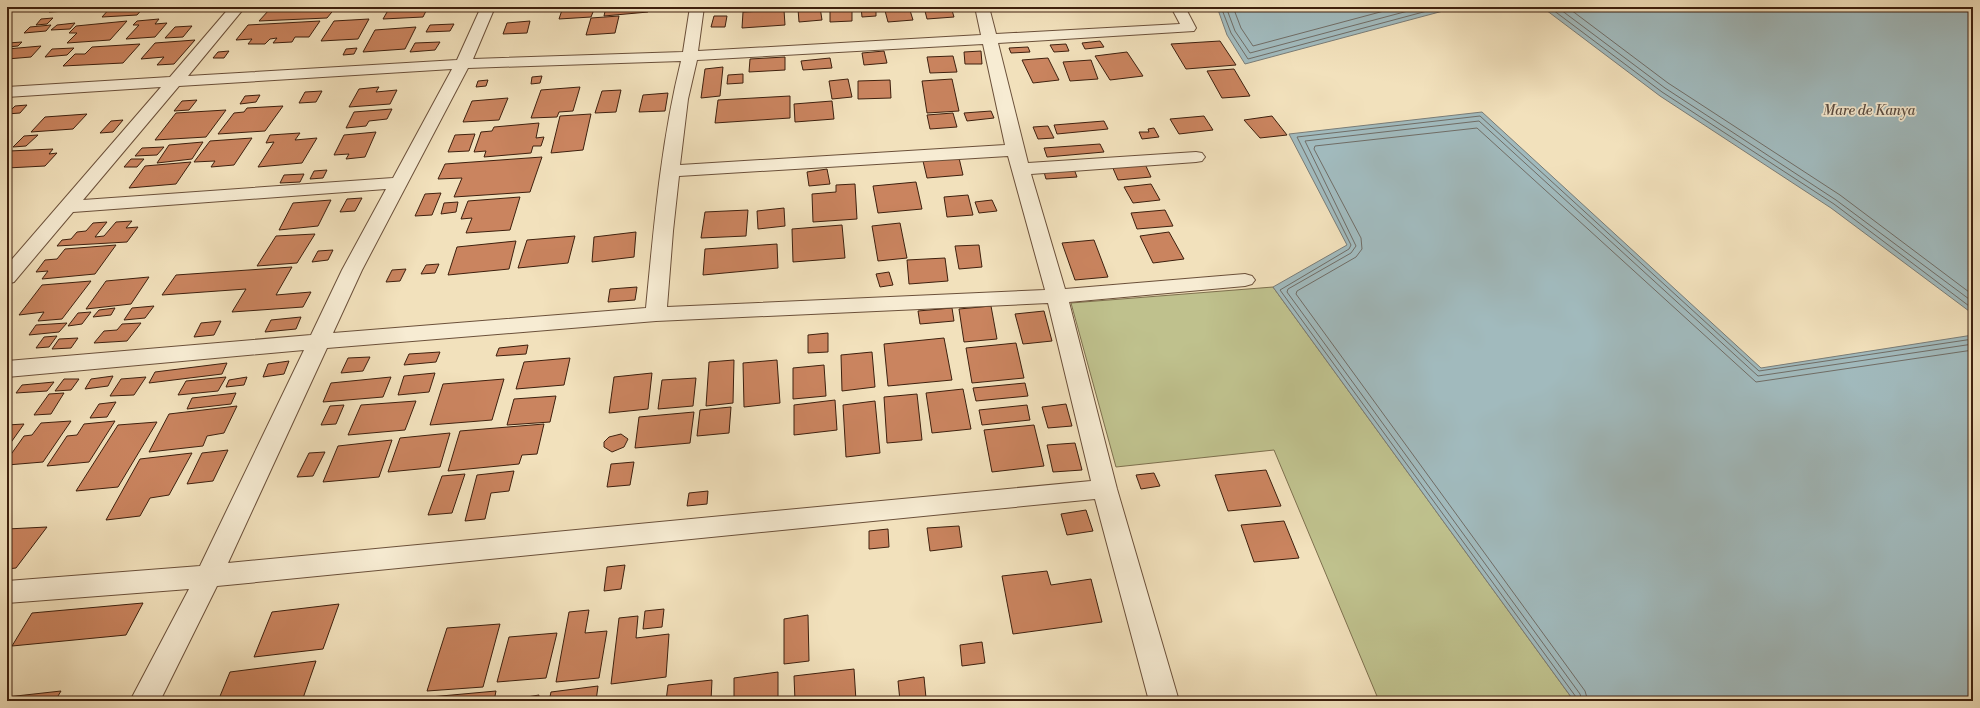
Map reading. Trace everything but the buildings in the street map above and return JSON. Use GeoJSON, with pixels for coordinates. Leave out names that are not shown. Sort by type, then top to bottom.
{"type":"FeatureCollection","features":[{"type":"Feature","properties":{"kind":"street"},"geometry":{"type":"LineString","coordinates":[[7,278],[70,206],[238,7]]}},
{"type":"Feature","properties":{"kind":"street"},"geometry":{"type":"LineString","coordinates":[[145,701],[209,576],[352,270],[463,64],[488,7]]}},
{"type":"Feature","properties":{"kind":"street"},"geometry":{"type":"LineString","coordinates":[[656,314],[663,231],[680,99],[690,56],[697,7]]}},
{"type":"Feature","properties":{"kind":"street"},"geometry":{"type":"LineString","coordinates":[[982,7],[1018,160],[1057,296],[1105,489],[1164,701]]}},
{"type":"Feature","properties":{"kind":"street"},"geometry":{"type":"LineString","coordinates":[[7,92],[463,64],[690,56],[1189,28],[1178,7]]}},
{"type":"Feature","properties":{"kind":"street"},"geometry":{"type":"LineString","coordinates":[[671,171],[1018,160],[1196,157]]}},
{"type":"Feature","properties":{"kind":"street"},"geometry":{"type":"LineString","coordinates":[[70,206],[399,184]]}},
{"type":"Feature","properties":{"kind":"street"},"geometry":{"type":"LineString","coordinates":[[7,370],[320,341],[656,314],[1057,296],[1245,280]]}},
{"type":"Feature","properties":{"kind":"street"},"geometry":{"type":"LineString","coordinates":[[7,592],[209,576],[1105,489]]}},
{"type":"Feature","properties":{"kind":"green space"},"geometry":{"type":"Polygon","coordinates":[[[1273,287],[1574,701],[1379,701],[1274,450],[1116,467],[1071,303],[1273,287]]]}},
{"type":"Feature","properties":{"kind":"water"},"geometry":{"type":"Polygon","coordinates":[[[1217,7],[1458,7],[1245,64],[1227,35],[1217,7]]]}},
{"type":"Feature","properties":{"kind":"water","name":"Mare de Kanya"},"geometry":{"type":"Polygon","coordinates":[[[1542,7],[1973,7],[1973,314],[1831,208],[1660,96],[1542,7]]]}},
{"type":"Feature","properties":{"kind":"water"},"geometry":{"type":"Polygon","coordinates":[[[1482,112],[1761,368],[1973,335],[1973,701],[1574,701],[1273,287],[1347,245],[1289,134],[1482,112]]]}}]}
